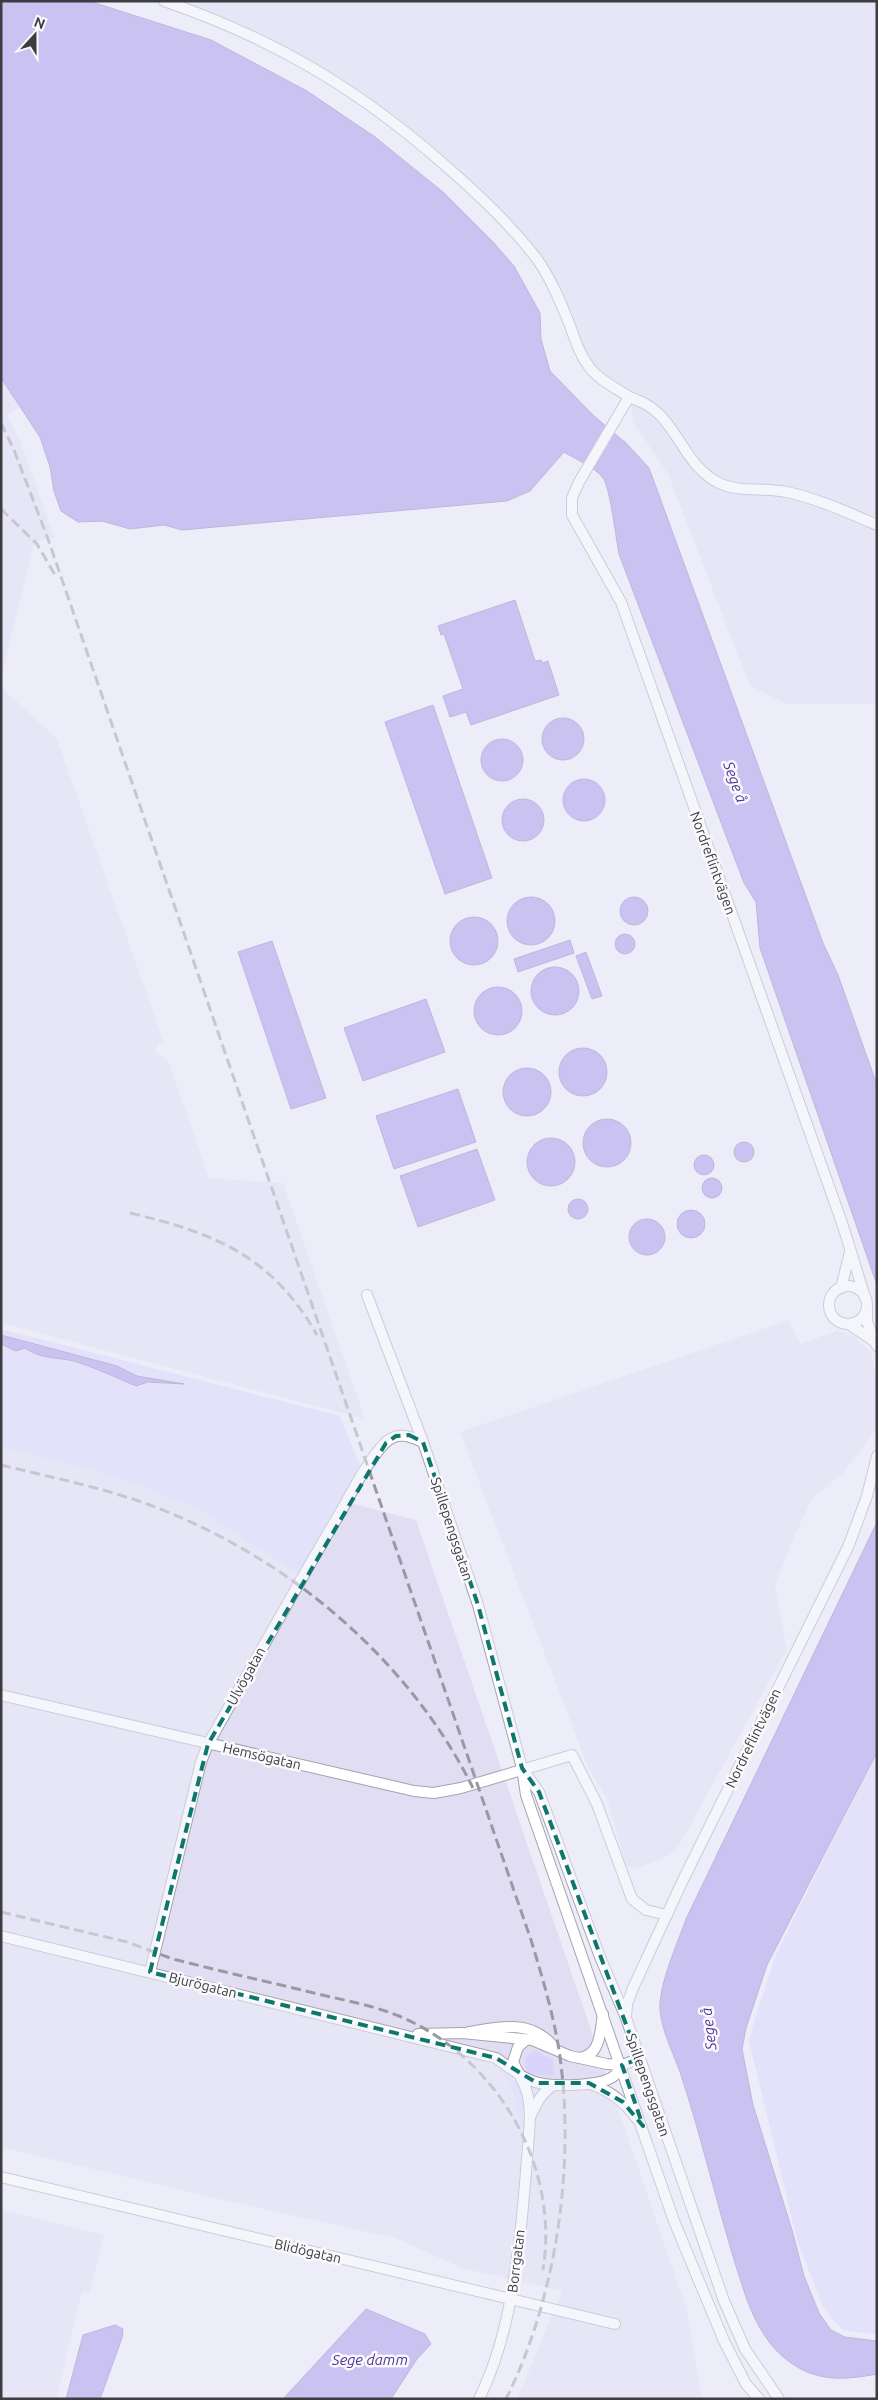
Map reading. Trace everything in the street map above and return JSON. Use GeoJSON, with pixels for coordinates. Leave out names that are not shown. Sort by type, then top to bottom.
{"type":"FeatureCollection","features":[{"type":"Feature","properties":{"kind":"street"},"geometry":{"type":"LineString","coordinates":[[164,1],[210,17],[281,50],[330,77],[417,140],[483,199],[516,232],[546,272],[579,352],[590,369],[629,397],[648,405],[659,414],[701,471],[718,482],[736,489],[785,491],[813,499],[877,525]]}},
{"type":"Feature","properties":{"kind":"street","name":"Nordreflintvägen"},"geometry":{"type":"LineString","coordinates":[[629,397],[579,482],[572,498],[572,515],[621,602],[851,1251],[865,1297]]}},
{"type":"Feature","properties":{"kind":"street"},"geometry":{"type":"LineString","coordinates":[[851,1251],[841,1288],[831,1298],[830,1310],[837,1320],[849,1324],[876,1344]]}},
{"type":"Feature","properties":{"kind":"street"},"geometry":{"type":"LineString","coordinates":[[841,1288],[856,1288],[865,1297],[867,1322],[876,1344]]}},
{"type":"Feature","properties":{"kind":"street","name":"Spillepengsgatan"},"geometry":{"type":"LineString","coordinates":[[366,1295],[424,1442],[478,1605],[522,1768],[526,1795],[622,2065],[674,2221],[724,2342],[746,2384],[759,2399]]}},
{"type":"Feature","properties":{"kind":"street"},"geometry":{"type":"LineString","coordinates":[[849,1324],[860,1320],[867,1310]]}},
{"type":"Feature","properties":{"kind":"street","name":"Ulvögatan"},"geometry":{"type":"LineString","coordinates":[[150,1972],[201,1762],[208,1744],[297,1584],[368,1468],[386,1443],[396,1436],[409,1435],[424,1442]]}},
{"type":"Feature","properties":{"kind":"street","name":"Nordreflintvägen"},"geometry":{"type":"LineString","coordinates":[[626,2018],[627,2004],[667,1914],[848,1547],[867,1496],[877,1456]]}},
{"type":"Feature","properties":{"kind":"street","name":"Hemsögatan"},"geometry":{"type":"LineString","coordinates":[[1,1695],[386,1786],[431,1793],[467,1787],[522,1768],[572,1755],[597,1804],[632,1899],[646,1910],[667,1914]]}},
{"type":"Feature","properties":{"kind":"street","name":"Spillepengsgatan"},"geometry":{"type":"LineString","coordinates":[[522,1768],[539,1792],[600,1958],[626,2018],[724,2301],[745,2349],[779,2399]]}},
{"type":"Feature","properties":{"kind":"street","name":"Bjurögatan"},"geometry":{"type":"LineString","coordinates":[[1,1936],[405,2034],[496,2058],[537,2083],[554,2085],[589,2083],[610,2078],[616,2074],[622,2065]]}},
{"type":"Feature","properties":{"kind":"street"},"geometry":{"type":"LineString","coordinates":[[577,2058],[585,2058],[592,2053],[598,2043],[603,2013]]}},
{"type":"Feature","properties":{"kind":"street","name":"Bjurögatan"},"geometry":{"type":"LineString","coordinates":[[462,2034],[498,2027],[518,2026],[540,2033],[556,2050]]}},
{"type":"Feature","properties":{"kind":"street","name":"Bjurögatan"},"geometry":{"type":"LineString","coordinates":[[405,2034],[462,2034],[526,2040],[542,2043],[577,2058],[622,2065],[639,2059]]}},
{"type":"Feature","properties":{"kind":"street","name":"Borrgatan"},"geometry":{"type":"LineString","coordinates":[[479,2399],[496,2357],[512,2299],[516,2273],[530,2118],[529,2095],[524,2081],[513,2062],[518,2047],[526,2040]]}},
{"type":"Feature","properties":{"kind":"street"},"geometry":{"type":"LineString","coordinates":[[589,2083],[611,2092],[623,2102],[643,2126]]}},
{"type":"Feature","properties":{"kind":"street","name":"Borrgatan"},"geometry":{"type":"LineString","coordinates":[[530,2118],[537,2102],[554,2085]]}},
{"type":"Feature","properties":{"kind":"street","name":"Blidögatan"},"geometry":{"type":"LineString","coordinates":[[1,2177],[615,2324]]}},
{"type":"Feature","properties":{"kind":"highlighted area"},"geometry":{"type":"Polygon","coordinates":[[[409,1435],[423,1442],[478,1605],[522,1768],[539,1792],[639,2059],[622,2065],[643,2126],[623,2102],[589,2083],[537,2083],[496,2058],[150,1972],[208,1744],[386,1443],[396,1436],[409,1435]]]}},
{"type":"Feature","properties":{"kind":"shaded area"},"geometry":{"type":"Polygon","coordinates":[[[164,1],[877,1],[877,704],[786,704],[750,686],[668,474],[634,423],[629,397],[590,369],[546,272],[483,199],[330,77],[164,1]]]}},
{"type":"Feature","properties":{"kind":"shaded area"},"geometry":{"type":"Polygon","coordinates":[[[1,378],[19,407],[7,415],[20,440],[54,537],[40,541],[33,547],[1,678],[1,378]]]}},
{"type":"Feature","properties":{"kind":"shaded area"},"geometry":{"type":"Polygon","coordinates":[[[1,687],[57,739],[164,1043],[159,1043],[154,1051],[168,1060],[209,1178],[283,1183],[365,1419],[1,1323],[1,687]]]}},
{"type":"Feature","properties":{"kind":"shaded area"},"geometry":{"type":"Polygon","coordinates":[[[789,1320],[800,1344],[836,1331],[852,1335],[871,1352],[877,1380],[877,1428],[844,1472],[812,1498],[792,1541],[775,1587],[787,1649],[680,1844],[670,1855],[636,1869],[626,1865],[607,1799],[588,1767],[460,1432],[789,1320]]]}},
{"type":"Feature","properties":{"kind":"shaded area"},"geometry":{"type":"Polygon","coordinates":[[[1,1329],[340,1416],[360,1465],[345,1498],[299,1574],[195,1507],[102,1472],[1,1447],[1,1329]]]}},
{"type":"Feature","properties":{"kind":"shaded area"},"geometry":{"type":"Polygon","coordinates":[[[1,1414],[416,1520],[687,2310],[702,2399],[517,2399],[562,2291],[462,2268],[395,2238],[218,2199],[1,2147],[1,1414]]]}},
{"type":"Feature","properties":{"kind":"shaded area"},"geometry":{"type":"Polygon","coordinates":[[[877,1751],[877,2335],[842,2330],[823,2307],[797,2240],[749,2041],[776,1955],[877,1751]]]}},
{"type":"Feature","properties":{"kind":"shaded area"},"geometry":{"type":"Polygon","coordinates":[[[536,2051],[553,2060],[554,2076],[531,2074],[527,2070],[525,2063],[527,2055],[536,2051]]]}},
{"type":"Feature","properties":{"kind":"shaded area"},"geometry":{"type":"Polygon","coordinates":[[[498,2064],[512,2077],[520,2090],[523,2104],[523,2124],[517,2112],[514,2093],[507,2079],[499,2072],[498,2064]]]}},
{"type":"Feature","properties":{"kind":"shaded area"},"geometry":{"type":"Polygon","coordinates":[[[1,2210],[104,2235],[90,2293],[82,2292],[56,2399],[1,2399],[1,2210]]]}},
{"type":"Feature","properties":{"kind":"water","name":"Sege å"},"geometry":{"type":"Polygon","coordinates":[[[1,1],[89,1],[211,40],[307,91],[375,137],[443,192],[514,266],[540,313],[541,339],[550,371],[594,416],[626,443],[649,468],[823,943],[838,975],[877,1085],[877,1285],[760,948],[756,902],[744,883],[619,554],[606,483],[599,474],[564,452],[530,491],[507,501],[182,530],[164,525],[130,529],[102,521],[78,522],[61,511],[40,437],[1,378],[1,1]]]}},
{"type":"Feature","properties":{"kind":"water"},"geometry":{"type":"Polygon","coordinates":[[[515,600],[535,661],[541,660],[543,663],[548,661],[559,695],[471,725],[466,712],[450,717],[443,696],[463,689],[444,634],[441,635],[438,626],[515,600]]]}},
{"type":"Feature","properties":{"kind":"water"},"geometry":{"type":"Polygon","coordinates":[[[433,705],[492,878],[445,894],[385,722],[433,705]]]}},
{"type":"Feature","properties":{"kind":"water"},"geometry":{"type":"Polygon","coordinates":[[[563,718],[578,724],[584,739],[578,754],[563,760],[548,754],[542,739],[548,724],[563,718]]]}},
{"type":"Feature","properties":{"kind":"water"},"geometry":{"type":"Polygon","coordinates":[[[502,739],[517,745],[523,760],[517,775],[502,781],[487,775],[481,760],[487,745],[502,739]]]}},
{"type":"Feature","properties":{"kind":"water"},"geometry":{"type":"Polygon","coordinates":[[[584,779],[599,785],[605,800],[599,815],[584,821],[569,815],[563,800],[569,785],[584,779]]]}},
{"type":"Feature","properties":{"kind":"water"},"geometry":{"type":"Polygon","coordinates":[[[523,799],[538,805],[544,820],[538,835],[523,841],[508,835],[502,820],[508,805],[523,799]]]}},
{"type":"Feature","properties":{"kind":"water"},"geometry":{"type":"Polygon","coordinates":[[[531,897],[540,899],[548,904],[553,912],[555,921],[553,930],[548,938],[540,943],[531,945],[522,943],[514,938],[509,930],[507,921],[509,912],[514,904],[522,899],[531,897]]]}},
{"type":"Feature","properties":{"kind":"water"},"geometry":{"type":"Polygon","coordinates":[[[634,897],[644,901],[648,911],[644,921],[634,925],[624,921],[620,911],[624,901],[634,897]]]}},
{"type":"Feature","properties":{"kind":"water"},"geometry":{"type":"Polygon","coordinates":[[[474,917],[483,919],[491,924],[496,932],[498,941],[496,950],[491,958],[483,963],[474,965],[465,963],[457,958],[452,950],[450,941],[452,932],[457,924],[465,919],[474,917]]]}},
{"type":"Feature","properties":{"kind":"water"},"geometry":{"type":"Polygon","coordinates":[[[625,934],[632,937],[635,944],[632,951],[625,954],[618,951],[615,944],[618,937],[625,934]]]}},
{"type":"Feature","properties":{"kind":"water"},"geometry":{"type":"Polygon","coordinates":[[[570,940],[574,953],[518,972],[514,959],[570,940]]]}},
{"type":"Feature","properties":{"kind":"water"},"geometry":{"type":"Polygon","coordinates":[[[272,941],[326,1098],[291,1109],[238,952],[272,941]]]}},
{"type":"Feature","properties":{"kind":"water"},"geometry":{"type":"Polygon","coordinates":[[[586,952],[602,996],[592,999],[576,956],[586,952]]]}},
{"type":"Feature","properties":{"kind":"water"},"geometry":{"type":"Polygon","coordinates":[[[555,967],[564,969],[572,974],[577,982],[579,991],[577,1000],[572,1008],[564,1013],[555,1015],[546,1013],[538,1008],[533,1000],[531,991],[533,982],[538,974],[546,969],[555,967]]]}},
{"type":"Feature","properties":{"kind":"water"},"geometry":{"type":"Polygon","coordinates":[[[498,987],[507,989],[515,994],[520,1002],[522,1011],[520,1020],[515,1028],[507,1033],[498,1035],[489,1033],[481,1028],[476,1020],[474,1011],[476,1002],[481,994],[489,989],[498,987]]]}},
{"type":"Feature","properties":{"kind":"water"},"geometry":{"type":"Polygon","coordinates":[[[426,999],[445,1052],[363,1081],[344,1028],[426,999]]]}},
{"type":"Feature","properties":{"kind":"water"},"geometry":{"type":"Polygon","coordinates":[[[583,1048],[592,1050],[600,1055],[605,1063],[607,1072],[605,1081],[600,1089],[592,1094],[583,1096],[574,1094],[566,1089],[561,1081],[559,1072],[561,1063],[566,1055],[574,1050],[583,1048]]]}},
{"type":"Feature","properties":{"kind":"water"},"geometry":{"type":"Polygon","coordinates":[[[527,1068],[536,1070],[544,1075],[549,1083],[551,1092],[549,1101],[544,1109],[536,1114],[527,1116],[518,1114],[510,1109],[505,1101],[503,1092],[505,1083],[510,1075],[518,1070],[527,1068]]]}},
{"type":"Feature","properties":{"kind":"water"},"geometry":{"type":"Polygon","coordinates":[[[458,1089],[476,1142],[394,1169],[376,1116],[458,1089]]]}},
{"type":"Feature","properties":{"kind":"water"},"geometry":{"type":"Polygon","coordinates":[[[607,1119],[616,1121],[624,1126],[629,1134],[631,1143],[629,1152],[624,1160],[616,1165],[607,1167],[598,1165],[590,1160],[585,1152],[583,1143],[585,1134],[590,1126],[598,1121],[607,1119]]]}},
{"type":"Feature","properties":{"kind":"water"},"geometry":{"type":"Polygon","coordinates":[[[551,1138],[560,1140],[568,1145],[573,1153],[575,1162],[573,1171],[568,1179],[560,1184],[551,1186],[542,1184],[534,1179],[529,1171],[527,1162],[529,1153],[534,1145],[542,1140],[551,1138]]]}},
{"type":"Feature","properties":{"kind":"water"},"geometry":{"type":"Polygon","coordinates":[[[744,1142],[751,1145],[754,1152],[751,1159],[744,1162],[737,1159],[734,1152],[737,1145],[744,1142]]]}},
{"type":"Feature","properties":{"kind":"water"},"geometry":{"type":"Polygon","coordinates":[[[477,1149],[495,1200],[418,1227],[400,1176],[477,1149]]]}},
{"type":"Feature","properties":{"kind":"water"},"geometry":{"type":"Polygon","coordinates":[[[704,1155],[711,1158],[714,1165],[711,1172],[704,1175],[697,1172],[694,1165],[697,1158],[704,1155]]]}},
{"type":"Feature","properties":{"kind":"water"},"geometry":{"type":"Polygon","coordinates":[[[712,1178],[719,1181],[722,1188],[719,1195],[712,1198],[705,1195],[702,1188],[705,1181],[712,1178]]]}},
{"type":"Feature","properties":{"kind":"water"},"geometry":{"type":"Polygon","coordinates":[[[574,1199],[582,1199],[588,1205],[588,1213],[582,1219],[574,1219],[568,1213],[568,1205],[574,1199]]]}},
{"type":"Feature","properties":{"kind":"water"},"geometry":{"type":"Polygon","coordinates":[[[691,1210],[701,1214],[705,1224],[701,1234],[691,1238],[681,1234],[677,1224],[681,1214],[691,1210]]]}},
{"type":"Feature","properties":{"kind":"water"},"geometry":{"type":"Polygon","coordinates":[[[647,1219],[659,1225],[665,1237],[659,1249],[647,1255],[635,1249],[629,1237],[635,1225],[647,1219]]]}},
{"type":"Feature","properties":{"kind":"water"},"geometry":{"type":"Polygon","coordinates":[[[1,1335],[117,1366],[137,1376],[184,1384],[148,1382],[136,1386],[74,1361],[42,1356],[25,1348],[16,1351],[1,1344],[1,1335]]]}},
{"type":"Feature","properties":{"kind":"water","name":"Sege å"},"geometry":{"type":"Polygon","coordinates":[[[877,1522],[877,1752],[767,1965],[746,2028],[742,2049],[753,2105],[792,2230],[804,2276],[819,2313],[831,2330],[845,2337],[877,2341],[877,2374],[838,2378],[815,2375],[792,2364],[770,2343],[752,2313],[729,2242],[690,2103],[661,2020],[660,2002],[667,1970],[686,1919],[877,1522]]]}},
{"type":"Feature","properties":{"kind":"water","name":"Sege damm"},"geometry":{"type":"Polygon","coordinates":[[[366,2309],[425,2334],[431,2344],[417,2359],[391,2399],[283,2399],[366,2309]]]}},
{"type":"Feature","properties":{"kind":"water"},"geometry":{"type":"Polygon","coordinates":[[[115,2325],[123,2329],[122,2338],[100,2399],[66,2399],[83,2335],[115,2325]]]}},
{"type":"Feature","properties":{"kind":"railway"},"geometry":{"type":"LineString","coordinates":[[1,423],[14,450],[48,539],[531,1940],[550,2008],[557,2036],[564,2093],[563,2183],[558,2228],[550,2273],[538,2317],[524,2359],[506,2399]]}},
{"type":"Feature","properties":{"kind":"railway"},"geometry":{"type":"LineString","coordinates":[[1,509],[37,544],[55,575]]}},
{"type":"Feature","properties":{"kind":"railway"},"geometry":{"type":"LineString","coordinates":[[130,1213],[189,1229],[238,1252],[281,1285],[300,1308],[317,1335]]}},
{"type":"Feature","properties":{"kind":"railway"},"geometry":{"type":"LineString","coordinates":[[1,1465],[93,1487],[147,1504],[198,1525],[247,1551],[293,1581],[337,1616],[377,1654],[414,1695],[446,1740],[473,1788]]}},
{"type":"Feature","properties":{"kind":"railway"},"geometry":{"type":"LineString","coordinates":[[1,1912],[127,1942],[173,1959],[390,2012],[434,2034],[465,2058],[492,2086],[514,2119],[530,2154],[541,2191],[546,2230],[543,2270]]}}]}
